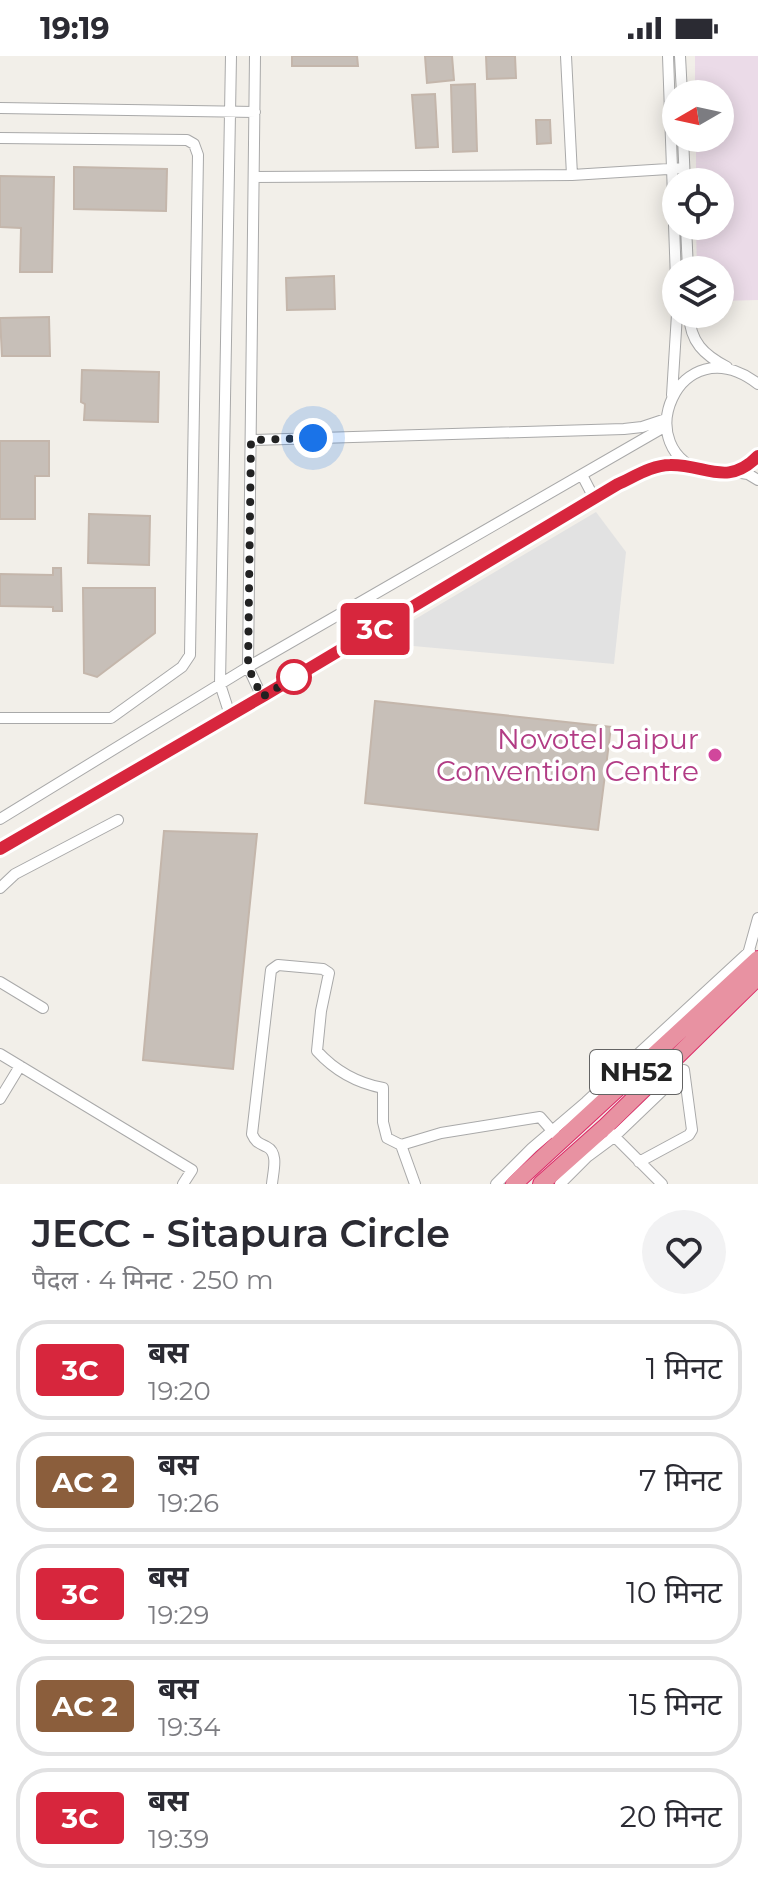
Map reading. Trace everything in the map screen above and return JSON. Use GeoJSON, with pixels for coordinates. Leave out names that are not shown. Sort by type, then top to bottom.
{"type":"FeatureCollection","features":[{"type":"Feature","properties":{"kind":"highway","name":"NH52"},"geometry":{"type":"LineString","coordinates":[[514,1184],[557,1136],[714,1001],[754,955]]}},
{"type":"Feature","properties":{"kind":"highway","name":"NH52"},"geometry":{"type":"LineString","coordinates":[[541,1184],[610,1131],[758,977]]}},
{"type":"Feature","properties":{"kind":"street"},"geometry":{"type":"LineString","coordinates":[[230,715],[220,684],[231,56]]}},
{"type":"Feature","properties":{"kind":"street"},"geometry":{"type":"LineString","coordinates":[[255,56],[248,667],[262,697]]}},
{"type":"Feature","properties":{"kind":"street"},"geometry":{"type":"LineString","coordinates":[[566,56],[572,175]]}},
{"type":"Feature","properties":{"kind":"street"},"geometry":{"type":"LineString","coordinates":[[668,56],[672,168]]}},
{"type":"Feature","properties":{"kind":"street"},"geometry":{"type":"LineString","coordinates":[[680,56],[681,80]]}},
{"type":"Feature","properties":{"kind":"street"},"geometry":{"type":"LineString","coordinates":[[0,108],[255,112]]}},
{"type":"Feature","properties":{"kind":"street"},"geometry":{"type":"LineString","coordinates":[[0,138],[187,140],[194,144],[198,155],[190,655],[182,667],[111,718],[0,718]]}},
{"type":"Feature","properties":{"kind":"street"},"geometry":{"type":"LineString","coordinates":[[683,152],[684,168]]}},
{"type":"Feature","properties":{"kind":"street"},"geometry":{"type":"LineString","coordinates":[[254,177],[572,175],[662,169]]}},
{"type":"Feature","properties":{"kind":"street"},"geometry":{"type":"LineString","coordinates":[[676,328],[666,422],[672,446],[695,467]]}},
{"type":"Feature","properties":{"kind":"street"},"geometry":{"type":"LineString","coordinates":[[693,328],[698,346],[708,357],[745,374],[758,384]]}},
{"type":"Feature","properties":{"kind":"street"},"geometry":{"type":"LineString","coordinates":[[671,397],[681,383],[695,373],[711,368],[728,368]]}},
{"type":"Feature","properties":{"kind":"street"},"geometry":{"type":"LineString","coordinates":[[0,819],[248,667],[582,475],[666,422]]}},
{"type":"Feature","properties":{"kind":"street"},"geometry":{"type":"LineString","coordinates":[[251,440],[624,429],[666,422]]}},
{"type":"Feature","properties":{"kind":"street"},"geometry":{"type":"LineString","coordinates":[[735,472],[751,464],[758,456]]}},
{"type":"Feature","properties":{"kind":"street"},"geometry":{"type":"LineString","coordinates":[[0,849],[262,697],[594,498],[649,469],[669,464],[717,474],[748,474],[758,480]]}},
{"type":"Feature","properties":{"kind":"street"},"geometry":{"type":"LineString","coordinates":[[582,475],[594,498]]}},
{"type":"Feature","properties":{"kind":"street"},"geometry":{"type":"LineString","coordinates":[[0,880],[30,858],[116,817],[15,874],[0,888]]}},
{"type":"Feature","properties":{"kind":"street"},"geometry":{"type":"LineString","coordinates":[[496,1184],[557,1136],[754,955],[758,918]]}},
{"type":"Feature","properties":{"kind":"street"},"geometry":{"type":"LineString","coordinates":[[272,1184],[274,1153],[271,1148],[255,1141],[252,1134],[271,970],[278,965],[323,969],[329,973],[317,1051],[331,1067],[363,1084],[383,1088],[383,1122],[387,1138],[401,1145],[441,1133],[540,1117],[557,1136]]}},
{"type":"Feature","properties":{"kind":"street"},"geometry":{"type":"LineString","coordinates":[[0,982],[43,1008]]}},
{"type":"Feature","properties":{"kind":"street"},"geometry":{"type":"LineString","coordinates":[[0,1054],[192,1170],[183,1184]]}},
{"type":"Feature","properties":{"kind":"street"},"geometry":{"type":"LineString","coordinates":[[0,1099],[20,1066]]}},
{"type":"Feature","properties":{"kind":"street"},"geometry":{"type":"LineString","coordinates":[[560,1184],[610,1131],[684,1070],[693,1124],[691,1133],[639,1162]]}},
{"type":"Feature","properties":{"kind":"street"},"geometry":{"type":"LineString","coordinates":[[610,1131],[662,1184]]}},
{"type":"Feature","properties":{"kind":"street"},"geometry":{"type":"LineString","coordinates":[[401,1145],[415,1184]]}},
{"type":"Feature","properties":{"kind":"shaded area"},"geometry":{"type":"Polygon","coordinates":[[[695,56],[758,56],[758,300],[734,301],[734,256],[697,256],[696,240],[734,240],[734,168],[696,168],[696,152],[734,152],[734,80],[695,80],[695,56]]]}},
{"type":"Feature","properties":{"kind":"shaded area"},"geometry":{"type":"Polygon","coordinates":[[[596,512],[626,552],[614,664],[391,644],[390,634],[596,512]]]}},
{"type":"Feature","properties":{"kind":"building"},"geometry":{"type":"Polygon","coordinates":[[[292,56],[357,56],[358,66],[292,66],[292,56]]]}},
{"type":"Feature","properties":{"kind":"building"},"geometry":{"type":"Polygon","coordinates":[[[425,56],[452,56],[454,80],[427,83],[425,56]]]}},
{"type":"Feature","properties":{"kind":"building"},"geometry":{"type":"Polygon","coordinates":[[[486,56],[515,56],[516,78],[487,79],[486,56]]]}},
{"type":"Feature","properties":{"kind":"building"},"geometry":{"type":"Polygon","coordinates":[[[475,84],[477,151],[453,152],[451,85],[475,84]]]}},
{"type":"Feature","properties":{"kind":"building"},"geometry":{"type":"Polygon","coordinates":[[[435,94],[438,147],[416,148],[412,95],[435,94]]]}},
{"type":"Feature","properties":{"kind":"building"},"geometry":{"type":"Polygon","coordinates":[[[536,120],[550,120],[551,143],[537,144],[536,120]]]}},
{"type":"Feature","properties":{"kind":"building"},"geometry":{"type":"Polygon","coordinates":[[[74,167],[167,169],[166,211],[74,209],[74,167]]]}},
{"type":"Feature","properties":{"kind":"building"},"geometry":{"type":"Polygon","coordinates":[[[0,176],[54,177],[52,272],[20,272],[21,228],[0,227],[0,176]]]}},
{"type":"Feature","properties":{"kind":"building"},"geometry":{"type":"Polygon","coordinates":[[[334,276],[335,309],[287,310],[286,278],[334,276]]]}},
{"type":"Feature","properties":{"kind":"building"},"geometry":{"type":"Polygon","coordinates":[[[49,317],[50,356],[2,356],[0,318],[49,317]]]}},
{"type":"Feature","properties":{"kind":"building"},"geometry":{"type":"Polygon","coordinates":[[[82,370],[159,372],[158,422],[84,420],[82,370]]]}},
{"type":"Feature","properties":{"kind":"building"},"geometry":{"type":"Polygon","coordinates":[[[0,441],[49,441],[49,476],[35,476],[35,519],[0,519],[0,441]]]}},
{"type":"Feature","properties":{"kind":"building"},"geometry":{"type":"Polygon","coordinates":[[[89,514],[150,516],[149,565],[88,563],[89,514]]]}},
{"type":"Feature","properties":{"kind":"building"},"geometry":{"type":"Polygon","coordinates":[[[53,568],[61,568],[62,611],[53,611],[53,607],[0,606],[0,574],[53,575],[53,568]]]}},
{"type":"Feature","properties":{"kind":"building"},"geometry":{"type":"Polygon","coordinates":[[[83,588],[155,588],[155,633],[97,677],[84,673],[83,588]]]}},
{"type":"Feature","properties":{"kind":"building"},"geometry":{"type":"Polygon","coordinates":[[[375,701],[611,727],[598,830],[365,803],[375,701]]]}},
{"type":"Feature","properties":{"kind":"building"},"geometry":{"type":"Polygon","coordinates":[[[164,831],[257,834],[233,1069],[143,1060],[164,831]]]}},
{"type":"Feature","properties":{"kind":"bus line","name":"3C"},"geometry":{"type":"LineString","coordinates":[[0,849],[618,484],[649,469],[669,464],[717,474],[735,472],[751,464],[758,456]]}},
{"type":"Feature","properties":{"kind":"place","name":"Novotel Jaipur Convention Centre"},"geometry":{"type":"Point","coordinates":[715,755]}},
{"type":"Feature","properties":{"kind":"route"},"geometry":{"type":"LineString","coordinates":[[294,677],[298,675],[262,697],[248,667],[251,440],[313,438]]}}]}
